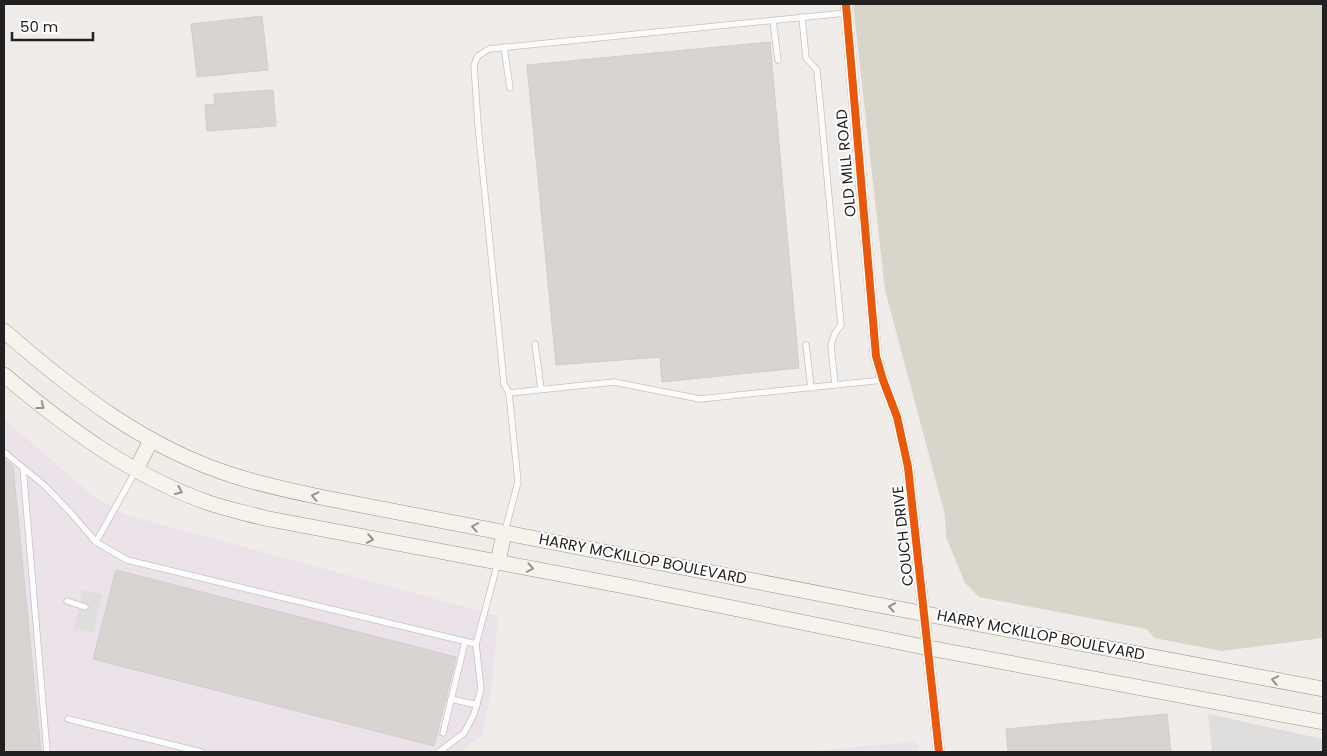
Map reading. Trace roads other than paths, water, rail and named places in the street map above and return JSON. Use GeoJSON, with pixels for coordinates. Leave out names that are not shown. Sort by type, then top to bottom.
{"type":"FeatureCollection","features":[{"type":"Feature","properties":{"kind":"main road","name":"HARRY MCKILLOP BOULEVARD"},"geometry":{"type":"LineString","coordinates":[[4,330],[72,388],[130,428],[179,454],[205,465],[265,485],[504,533],[1323,689]]}},
{"type":"Feature","properties":{"kind":"main road","name":"HARRY MCKILLOP BOULEVARD"},"geometry":{"type":"LineString","coordinates":[[4,375],[72,429],[105,452],[136,470],[158,482],[209,503],[264,518],[624,586],[929,648],[1323,722]]}},
{"type":"Feature","properties":{"kind":"main road"},"geometry":{"type":"LineString","coordinates":[[136,470],[151,440]]}},
{"type":"Feature","properties":{"kind":"main road"},"geometry":{"type":"LineString","coordinates":[[498,562],[504,533]]}},
{"type":"Feature","properties":{"kind":"street","name":"OLD MILL ROAD"},"geometry":{"type":"LineString","coordinates":[[846,9],[873,320]]}},
{"type":"Feature","properties":{"kind":"street","name":"COUCH DRIVE"},"geometry":{"type":"LineString","coordinates":[[873,320],[876,356],[897,417],[908,467],[940,752]]}},
{"type":"Feature","properties":{"kind":"lane"},"geometry":{"type":"LineString","coordinates":[[504,533],[518,482],[509,393],[504,384],[478,125],[474,65],[478,56],[489,49],[504,47],[773,21],[846,9]]}},
{"type":"Feature","properties":{"kind":"lane"},"geometry":{"type":"LineString","coordinates":[[802,17],[806,58],[817,70],[841,325],[835,332],[831,345],[835,385]]}},
{"type":"Feature","properties":{"kind":"lane"},"geometry":{"type":"LineString","coordinates":[[773,21],[778,60]]}},
{"type":"Feature","properties":{"kind":"lane"},"geometry":{"type":"LineString","coordinates":[[504,47],[510,88]]}},
{"type":"Feature","properties":{"kind":"lane"},"geometry":{"type":"LineString","coordinates":[[535,344],[541,389]]}},
{"type":"Feature","properties":{"kind":"lane"},"geometry":{"type":"LineString","coordinates":[[806,345],[811,388]]}},
{"type":"Feature","properties":{"kind":"lane"},"geometry":{"type":"LineString","coordinates":[[509,393],[614,382],[700,399],[883,380]]}},
{"type":"Feature","properties":{"kind":"lane"},"geometry":{"type":"LineString","coordinates":[[4,452],[45,486],[96,542],[127,560],[476,644]]}},
{"type":"Feature","properties":{"kind":"lane"},"geometry":{"type":"LineString","coordinates":[[23,468],[47,752]]}},
{"type":"Feature","properties":{"kind":"lane"},"geometry":{"type":"LineString","coordinates":[[96,542],[136,470]]}},
{"type":"Feature","properties":{"kind":"lane"},"geometry":{"type":"LineString","coordinates":[[439,752],[464,733],[477,705],[481,689],[476,644],[498,562]]}},
{"type":"Feature","properties":{"kind":"lane"},"geometry":{"type":"LineString","coordinates":[[67,601],[85,607]]}},
{"type":"Feature","properties":{"kind":"lane"},"geometry":{"type":"LineString","coordinates":[[443,733],[465,642]]}},
{"type":"Feature","properties":{"kind":"lane"},"geometry":{"type":"LineString","coordinates":[[451,699],[477,705]]}},
{"type":"Feature","properties":{"kind":"lane"},"geometry":{"type":"LineString","coordinates":[[68,718],[201,752]]}}]}
